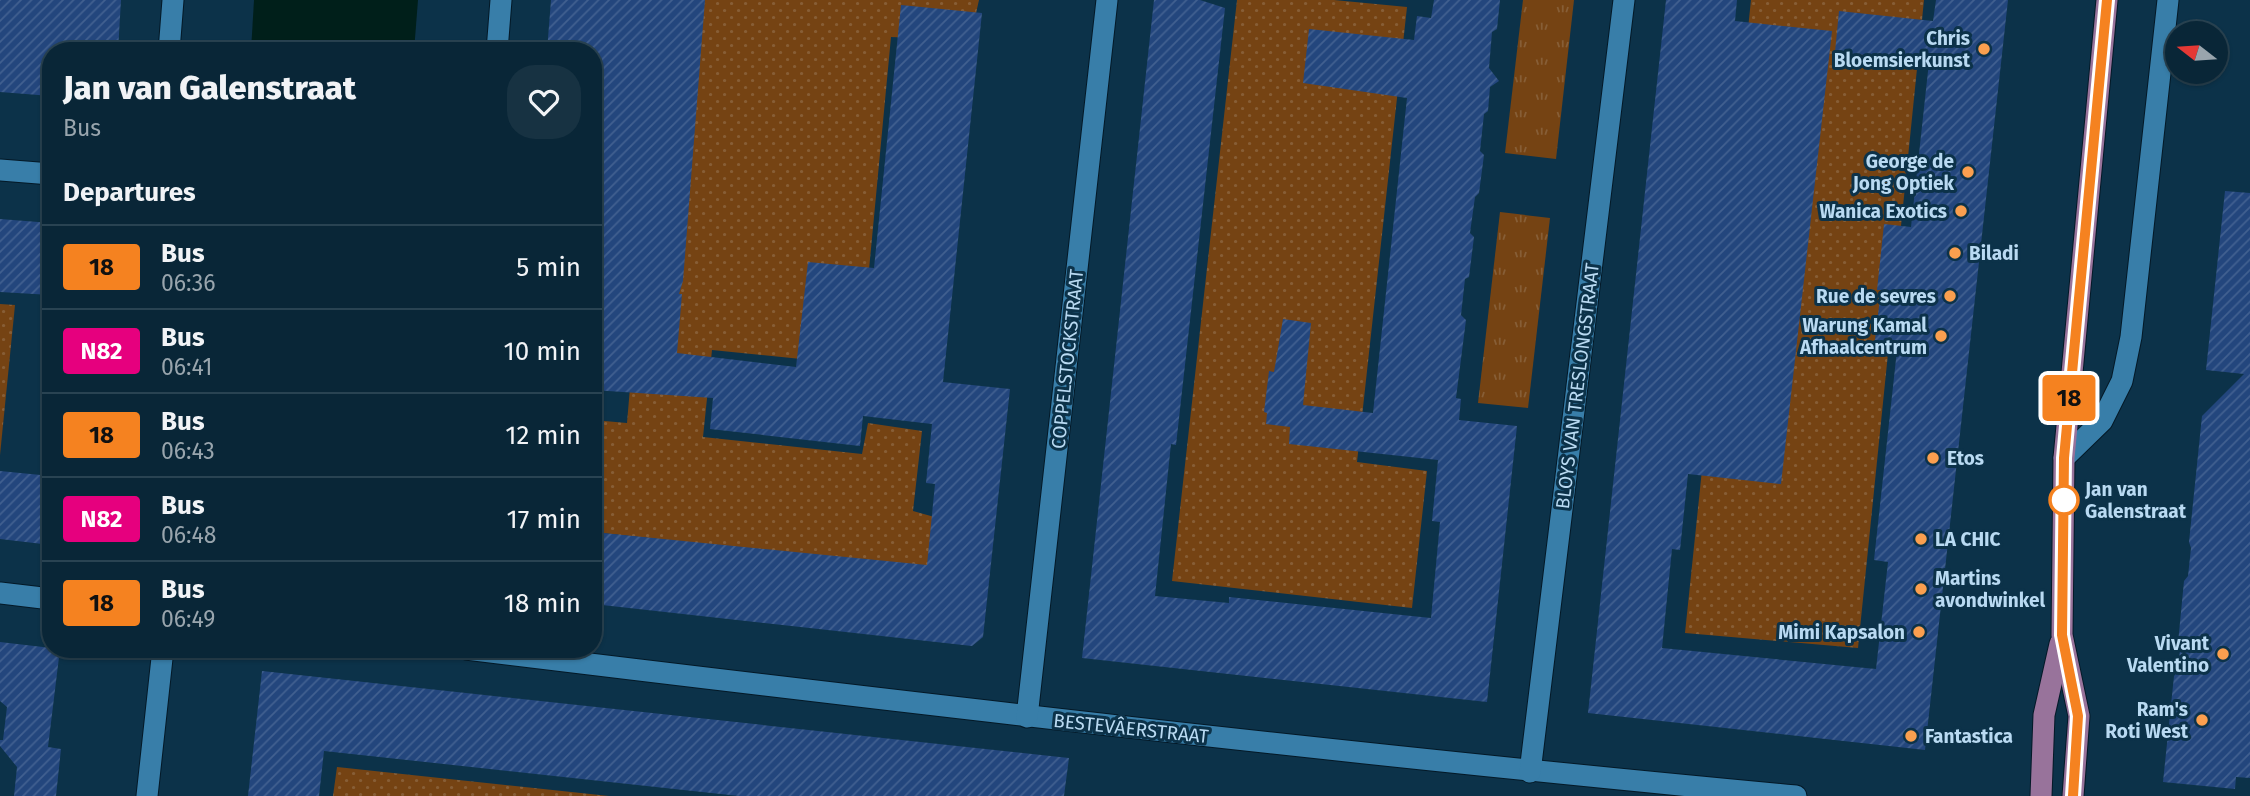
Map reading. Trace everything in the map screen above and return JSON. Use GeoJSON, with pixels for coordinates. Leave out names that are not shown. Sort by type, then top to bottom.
{"type":"FeatureCollection","features":[{"type":"Feature","properties":{"kind":"main road"},"geometry":{"type":"LineString","coordinates":[[2073,796],[2078,716],[2062,635],[2064,458],[2106,1]]}},
{"type":"Feature","properties":{"kind":"main road"},"geometry":{"type":"LineString","coordinates":[[2040,796],[2044,715],[2062,635]]}},
{"type":"Feature","properties":{"kind":"street"},"geometry":{"type":"LineString","coordinates":[[170,42],[173,0]]}},
{"type":"Feature","properties":{"kind":"street"},"geometry":{"type":"LineString","coordinates":[[498,42],[501,0]]}},
{"type":"Feature","properties":{"kind":"street","name":"COPPELSTOCKSTRAAT"},"geometry":{"type":"LineString","coordinates":[[1027,717],[1107,0]]}},
{"type":"Feature","properties":{"kind":"street","name":"BLOYS VAN TRESLONGSTRAAT"},"geometry":{"type":"LineString","coordinates":[[1530,772],[1624,0]]}},
{"type":"Feature","properties":{"kind":"street"},"geometry":{"type":"LineString","coordinates":[[2064,458],[2102,421],[2122,381],[2131,337],[2168,0]]}},
{"type":"Feature","properties":{"kind":"street"},"geometry":{"type":"LineString","coordinates":[[0,170],[42,173]]}},
{"type":"Feature","properties":{"kind":"street"},"geometry":{"type":"LineString","coordinates":[[0,593],[42,598]]}},
{"type":"Feature","properties":{"kind":"street"},"geometry":{"type":"LineString","coordinates":[[147,796],[162,658]]}},
{"type":"Feature","properties":{"kind":"street","name":"BESTEVÂERSTRAAT"},"geometry":{"type":"LineString","coordinates":[[540,658],[1027,717],[1530,772],[1796,796]]}},
{"type":"Feature","properties":{"kind":"green space"},"geometry":{"type":"Polygon","coordinates":[[[663,0],[979,0],[970,40],[891,37],[860,365],[712,350],[703,437],[862,454],[868,423],[922,431],[913,511],[938,518],[934,569],[602,533],[602,421],[627,423],[663,0]]]}},
{"type":"Feature","properties":{"kind":"green space"},"geometry":{"type":"Polygon","coordinates":[[[1237,0],[1334,0],[1407,7],[1357,462],[1427,471],[1412,608],[1172,581],[1237,0]]]}},
{"type":"Feature","properties":{"kind":"green space"},"geometry":{"type":"Polygon","coordinates":[[[1523,0],[1574,0],[1556,159],[1505,153],[1523,0]]]}},
{"type":"Feature","properties":{"kind":"green space"},"geometry":{"type":"Polygon","coordinates":[[[1751,0],[1924,0],[1858,648],[1685,633],[1751,0]]]}},
{"type":"Feature","properties":{"kind":"green space"},"geometry":{"type":"Polygon","coordinates":[[[1500,212],[1550,218],[1528,408],[1478,403],[1500,212]]]}},
{"type":"Feature","properties":{"kind":"green space"},"geometry":{"type":"Polygon","coordinates":[[[0,304],[15,305],[0,455],[0,304]]]}},
{"type":"Feature","properties":{"kind":"green space"},"geometry":{"type":"Polygon","coordinates":[[[337,767],[609,796],[333,796],[337,767]]]}},
{"type":"Feature","properties":{"kind":"shaded area"},"geometry":{"type":"Polygon","coordinates":[[[254,0],[418,0],[415,42],[252,42],[254,0]]]}},
{"type":"Feature","properties":{"kind":"building"},"geometry":{"type":"Polygon","coordinates":[[[0,0],[121,0],[119,42],[42,42],[42,95],[0,92],[0,0]]]}},
{"type":"Feature","properties":{"kind":"building"},"geometry":{"type":"Polygon","coordinates":[[[551,0],[705,0],[683,281],[679,294],[682,294],[677,353],[796,367],[808,262],[874,268],[901,5],[982,13],[943,382],[1010,389],[983,637],[972,646],[602,605],[602,533],[927,565],[935,484],[926,483],[932,424],[863,416],[860,446],[710,429],[713,398],[602,391],[602,42],[548,42],[551,0]]]}},
{"type":"Feature","properties":{"kind":"building"},"geometry":{"type":"Polygon","coordinates":[[[1154,0],[1200,0],[1225,8],[1176,445],[1171,444],[1155,596],[1229,603],[1229,597],[1431,618],[1440,522],[1432,521],[1438,460],[1289,444],[1290,427],[1266,424],[1267,413],[1264,412],[1269,371],[1274,372],[1283,319],[1311,323],[1303,405],[1373,413],[1407,98],[1303,83],[1309,29],[1414,40],[1417,16],[1431,18],[1434,0],[1500,0],[1497,29],[1492,32],[1489,68],[1499,81],[1490,87],[1488,111],[1484,114],[1480,151],[1484,155],[1470,233],[1474,237],[1469,277],[1465,279],[1461,315],[1466,320],[1456,398],[1461,399],[1459,420],[1517,426],[1487,702],[1082,658],[1154,0]]]}},
{"type":"Feature","properties":{"kind":"building"},"geometry":{"type":"Polygon","coordinates":[[[1666,0],[1737,0],[1735,21],[1832,31],[1781,484],[1688,474],[1680,550],[1672,549],[1662,648],[1876,669],[1888,562],[1874,560],[1897,350],[1874,348],[1881,290],[1877,290],[1884,224],[1911,227],[1929,62],[1835,52],[1839,11],[1933,21],[1936,0],[2008,0],[1925,750],[1588,713],[1666,0]]]}},
{"type":"Feature","properties":{"kind":"building"},"geometry":{"type":"Polygon","coordinates":[[[2225,191],[2250,193],[2250,778],[2236,777],[2235,789],[2163,782],[2174,676],[2178,671],[2178,643],[2184,581],[2188,576],[2191,548],[2189,542],[2202,416],[2244,374],[2206,370],[2225,191]]]}},
{"type":"Feature","properties":{"kind":"building"},"geometry":{"type":"Polygon","coordinates":[[[0,219],[42,222],[42,294],[0,292],[0,219]]]}},
{"type":"Feature","properties":{"kind":"building"},"geometry":{"type":"Polygon","coordinates":[[[0,471],[42,475],[42,544],[0,539],[0,471]]]}},
{"type":"Feature","properties":{"kind":"building"},"geometry":{"type":"Polygon","coordinates":[[[0,642],[42,647],[42,658],[59,658],[48,747],[61,749],[56,796],[14,796],[17,767],[0,746],[7,707],[0,701],[0,642]]]}},
{"type":"Feature","properties":{"kind":"building"},"geometry":{"type":"Polygon","coordinates":[[[262,671],[1069,758],[1064,796],[739,796],[324,751],[319,796],[248,796],[262,671]]]}},
{"type":"Feature","properties":{"kind":"bus line","name":"18"},"geometry":{"type":"LineString","coordinates":[[2073,796],[2078,716],[2062,635],[2064,458],[2107,0]]}},
{"type":"Feature","properties":{"kind":"place","name":"Chris Bloemsierkunst"},"geometry":{"type":"Point","coordinates":[1984,49]}},
{"type":"Feature","properties":{"kind":"place","name":"George de Jong Optiek"},"geometry":{"type":"Point","coordinates":[1968,172]}},
{"type":"Feature","properties":{"kind":"place","name":"Wanica Exotics"},"geometry":{"type":"Point","coordinates":[1961,211]}},
{"type":"Feature","properties":{"kind":"place","name":"Biladi"},"geometry":{"type":"Point","coordinates":[1955,253]}},
{"type":"Feature","properties":{"kind":"place","name":"Rue de sevres"},"geometry":{"type":"Point","coordinates":[1950,296]}},
{"type":"Feature","properties":{"kind":"place","name":"Warung Kamal Afhaalcentrum"},"geometry":{"type":"Point","coordinates":[1941,336]}},
{"type":"Feature","properties":{"kind":"place","name":"Etos"},"geometry":{"type":"Point","coordinates":[1933,458]}},
{"type":"Feature","properties":{"kind":"place","name":"Jan van Galenstraat"},"geometry":{"type":"Point","coordinates":[2064,500]}},
{"type":"Feature","properties":{"kind":"place","name":"LA CHIC"},"geometry":{"type":"Point","coordinates":[1921,539]}},
{"type":"Feature","properties":{"kind":"place","name":"Martins avondwinkel"},"geometry":{"type":"Point","coordinates":[1921,589]}},
{"type":"Feature","properties":{"kind":"place","name":"Mimi Kapsalon"},"geometry":{"type":"Point","coordinates":[1919,632]}},
{"type":"Feature","properties":{"kind":"place","name":"Vivant Valentino"},"geometry":{"type":"Point","coordinates":[2223,654]}},
{"type":"Feature","properties":{"kind":"place","name":"Ram's Roti West"},"geometry":{"type":"Point","coordinates":[2202,720]}},
{"type":"Feature","properties":{"kind":"place","name":"Fantastica"},"geometry":{"type":"Point","coordinates":[1911,736]}}]}
